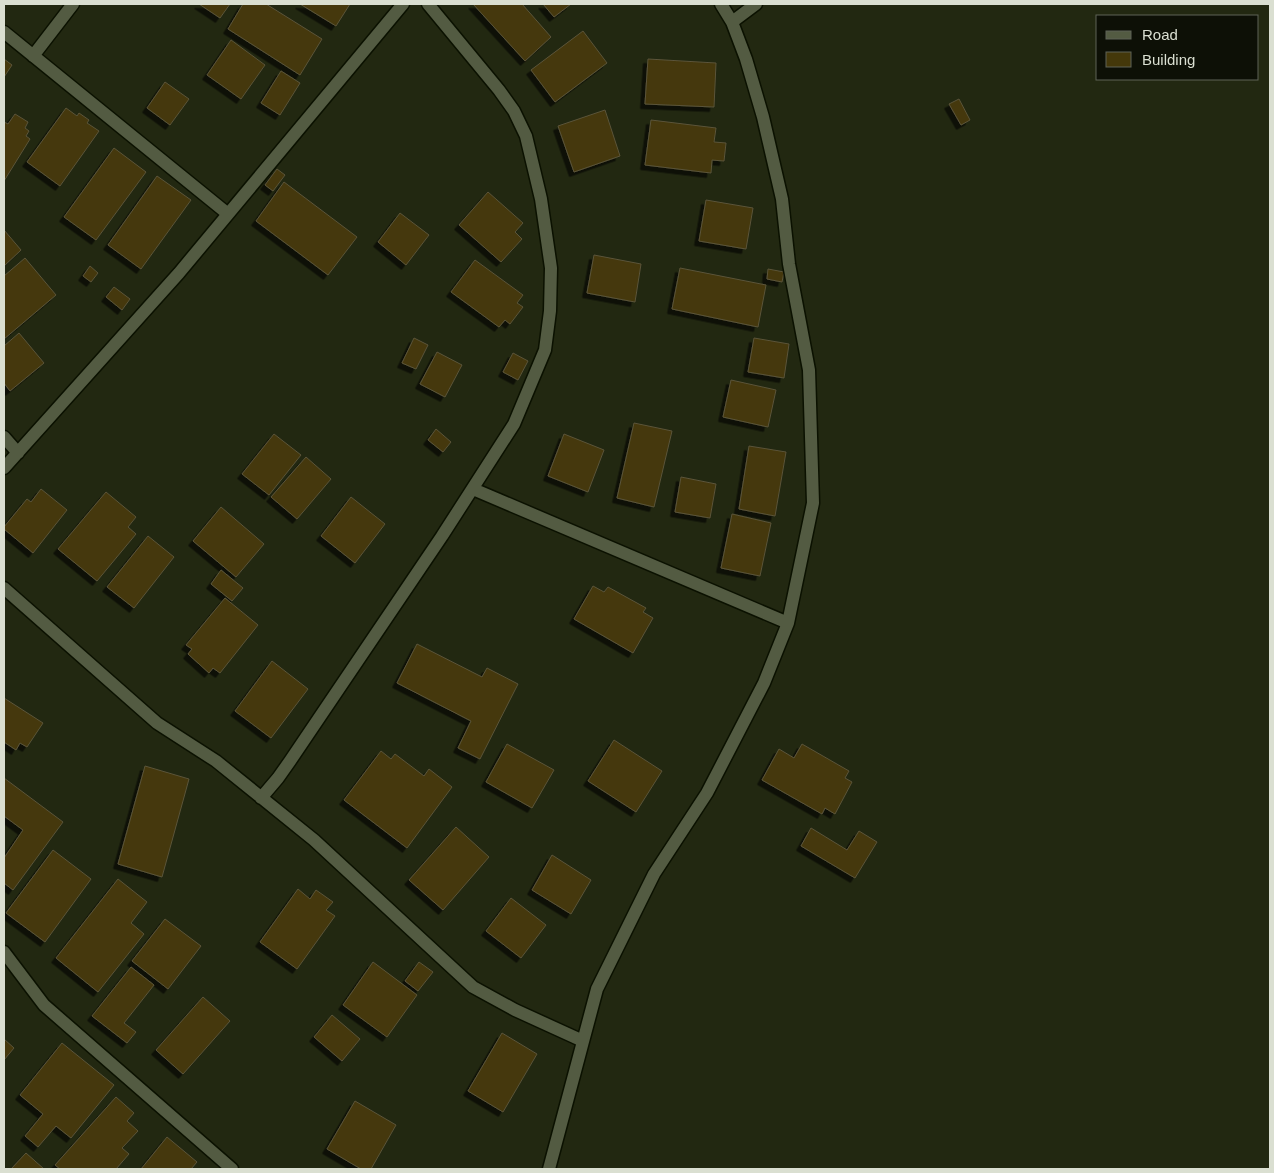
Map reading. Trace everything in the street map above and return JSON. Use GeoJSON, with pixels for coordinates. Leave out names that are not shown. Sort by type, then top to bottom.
{"type":"FeatureCollection","features":[{"type":"Feature","properties":{"kind":"street"},"geometry":{"type":"LineString","coordinates":[[33,56],[73,4]]}},
{"type":"Feature","properties":{"kind":"street"},"geometry":{"type":"LineString","coordinates":[[4,468],[179,273],[403,4]]}},
{"type":"Feature","properties":{"kind":"street"},"geometry":{"type":"LineString","coordinates":[[261,798],[290,761],[514,424],[545,350],[550,311],[551,268],[541,199],[526,136],[514,111],[428,4]]}},
{"type":"Feature","properties":{"kind":"street"},"geometry":{"type":"LineString","coordinates":[[549,1169],[597,989],[654,874],[707,794],[764,683],[788,624],[813,503],[809,370],[789,264],[782,199],[763,116],[746,59],[732,22],[721,4]]}},
{"type":"Feature","properties":{"kind":"street"},"geometry":{"type":"LineString","coordinates":[[732,22],[756,4]]}},
{"type":"Feature","properties":{"kind":"street"},"geometry":{"type":"LineString","coordinates":[[4,32],[228,214]]}},
{"type":"Feature","properties":{"kind":"street"},"geometry":{"type":"LineString","coordinates":[[4,437],[18,453]]}},
{"type":"Feature","properties":{"kind":"street"},"geometry":{"type":"LineString","coordinates":[[472,489],[788,624]]}},
{"type":"Feature","properties":{"kind":"street"},"geometry":{"type":"LineString","coordinates":[[4,588],[157,723],[216,762],[314,840],[473,987],[515,1010],[583,1041]]}},
{"type":"Feature","properties":{"kind":"street"},"geometry":{"type":"LineString","coordinates":[[4,952],[44,1005],[232,1169]]}},
{"type":"Feature","properties":{"kind":"building"},"geometry":{"type":"Polygon","coordinates":[[[199,4],[230,4],[220,18],[199,4]]]}},
{"type":"Feature","properties":{"kind":"building"},"geometry":{"type":"Polygon","coordinates":[[[243,4],[266,4],[322,39],[300,75],[228,29],[243,4]]]}},
{"type":"Feature","properties":{"kind":"building"},"geometry":{"type":"Polygon","coordinates":[[[300,4],[350,4],[336,26],[300,4]]]}},
{"type":"Feature","properties":{"kind":"building"},"geometry":{"type":"Polygon","coordinates":[[[473,4],[522,4],[551,37],[525,61],[473,4]]]}},
{"type":"Feature","properties":{"kind":"building"},"geometry":{"type":"Polygon","coordinates":[[[543,4],[571,4],[554,17],[543,4]]]}},
{"type":"Feature","properties":{"kind":"building"},"geometry":{"type":"Polygon","coordinates":[[[583,31],[607,63],[555,102],[531,70],[583,31]]]}},
{"type":"Feature","properties":{"kind":"building"},"geometry":{"type":"Polygon","coordinates":[[[231,40],[265,65],[241,99],[207,75],[231,40]]]}},
{"type":"Feature","properties":{"kind":"building"},"geometry":{"type":"Polygon","coordinates":[[[4,59],[12,65],[4,77],[4,59]]]}},
{"type":"Feature","properties":{"kind":"building"},"geometry":{"type":"Polygon","coordinates":[[[648,59],[716,63],[714,107],[645,104],[648,59]]]}},
{"type":"Feature","properties":{"kind":"building"},"geometry":{"type":"Polygon","coordinates":[[[281,71],[300,83],[280,115],[261,103],[281,71]]]}},
{"type":"Feature","properties":{"kind":"building"},"geometry":{"type":"Polygon","coordinates":[[[165,82],[189,99],[170,125],[147,108],[165,82]]]}},
{"type":"Feature","properties":{"kind":"building"},"geometry":{"type":"Polygon","coordinates":[[[959,99],[970,120],[961,125],[949,104],[959,99]]]}},
{"type":"Feature","properties":{"kind":"building"},"geometry":{"type":"Polygon","coordinates":[[[66,108],[77,116],[79,113],[89,120],[87,123],[99,131],[60,186],[27,162],[66,108]]]}},
{"type":"Feature","properties":{"kind":"building"},"geometry":{"type":"Polygon","coordinates":[[[605,110],[620,156],[574,172],[558,126],[605,110]]]}},
{"type":"Feature","properties":{"kind":"building"},"geometry":{"type":"Polygon","coordinates":[[[15,114],[28,122],[25,128],[29,131],[26,136],[30,139],[4,181],[4,122],[8,124],[15,114]]]}},
{"type":"Feature","properties":{"kind":"building"},"geometry":{"type":"Polygon","coordinates":[[[651,120],[716,128],[714,142],[726,143],[724,161],[712,160],[711,173],[645,165],[651,120]]]}},
{"type":"Feature","properties":{"kind":"building"},"geometry":{"type":"Polygon","coordinates":[[[114,148],[146,172],[96,240],[64,217],[114,148]]]}},
{"type":"Feature","properties":{"kind":"building"},"geometry":{"type":"Polygon","coordinates":[[[277,169],[285,175],[273,191],[265,185],[277,169]]]}},
{"type":"Feature","properties":{"kind":"building"},"geometry":{"type":"Polygon","coordinates":[[[157,176],[191,200],[141,269],[108,245],[157,176]]]}},
{"type":"Feature","properties":{"kind":"building"},"geometry":{"type":"Polygon","coordinates":[[[284,182],[357,237],[328,275],[256,221],[284,182]]]}},
{"type":"Feature","properties":{"kind":"building"},"geometry":{"type":"Polygon","coordinates":[[[488,192],[523,223],[515,232],[522,239],[501,262],[459,225],[488,192]]]}},
{"type":"Feature","properties":{"kind":"building"},"geometry":{"type":"Polygon","coordinates":[[[706,200],[753,208],[746,249],[699,241],[706,200]]]}},
{"type":"Feature","properties":{"kind":"building"},"geometry":{"type":"Polygon","coordinates":[[[400,213],[429,235],[406,265],[378,242],[400,213]]]}},
{"type":"Feature","properties":{"kind":"building"},"geometry":{"type":"Polygon","coordinates":[[[4,230],[21,250],[4,266],[4,230]]]}},
{"type":"Feature","properties":{"kind":"building"},"geometry":{"type":"Polygon","coordinates":[[[594,255],[641,264],[635,302],[587,293],[594,255]]]}},
{"type":"Feature","properties":{"kind":"building"},"geometry":{"type":"Polygon","coordinates":[[[25,258],[56,295],[4,339],[4,276],[25,258]]]}},
{"type":"Feature","properties":{"kind":"building"},"geometry":{"type":"Polygon","coordinates":[[[475,260],[523,295],[517,303],[523,307],[510,324],[505,320],[499,327],[451,292],[475,260]]]}},
{"type":"Feature","properties":{"kind":"building"},"geometry":{"type":"Polygon","coordinates":[[[90,266],[98,273],[91,282],[83,276],[90,266]]]}},
{"type":"Feature","properties":{"kind":"building"},"geometry":{"type":"Polygon","coordinates":[[[680,268],[766,285],[758,327],[672,309],[680,268]]]}},
{"type":"Feature","properties":{"kind":"building"},"geometry":{"type":"Polygon","coordinates":[[[768,269],[784,272],[782,282],[767,279],[768,269]]]}},
{"type":"Feature","properties":{"kind":"building"},"geometry":{"type":"Polygon","coordinates":[[[114,287],[130,299],[122,310],[106,297],[114,287]]]}},
{"type":"Feature","properties":{"kind":"building"},"geometry":{"type":"Polygon","coordinates":[[[19,333],[44,363],[10,391],[4,383],[4,346],[19,333]]]}},
{"type":"Feature","properties":{"kind":"building"},"geometry":{"type":"Polygon","coordinates":[[[414,338],[428,345],[416,369],[402,363],[414,338]]]}},
{"type":"Feature","properties":{"kind":"building"},"geometry":{"type":"Polygon","coordinates":[[[754,338],[789,344],[784,378],[748,372],[754,338]]]}},
{"type":"Feature","properties":{"kind":"building"},"geometry":{"type":"Polygon","coordinates":[[[437,352],[462,365],[445,397],[420,384],[437,352]]]}},
{"type":"Feature","properties":{"kind":"building"},"geometry":{"type":"Polygon","coordinates":[[[513,353],[528,361],[518,380],[503,372],[513,353]]]}},
{"type":"Feature","properties":{"kind":"building"},"geometry":{"type":"Polygon","coordinates":[[[731,380],[776,390],[768,427],[723,417],[731,380]]]}},
{"type":"Feature","properties":{"kind":"building"},"geometry":{"type":"Polygon","coordinates":[[[634,423],[672,431],[654,507],[617,498],[634,423]]]}},
{"type":"Feature","properties":{"kind":"building"},"geometry":{"type":"Polygon","coordinates":[[[436,429],[451,442],[443,452],[428,440],[436,429]]]}},
{"type":"Feature","properties":{"kind":"building"},"geometry":{"type":"Polygon","coordinates":[[[274,434],[301,455],[269,495],[242,474],[274,434]]]}},
{"type":"Feature","properties":{"kind":"building"},"geometry":{"type":"Polygon","coordinates":[[[564,434],[604,450],[588,492],[548,476],[564,434]]]}},
{"type":"Feature","properties":{"kind":"building"},"geometry":{"type":"Polygon","coordinates":[[[749,446],[786,452],[775,516],[739,509],[749,446]]]}},
{"type":"Feature","properties":{"kind":"building"},"geometry":{"type":"Polygon","coordinates":[[[306,457],[331,479],[297,519],[271,497],[306,457]]]}},
{"type":"Feature","properties":{"kind":"building"},"geometry":{"type":"Polygon","coordinates":[[[681,477],[716,484],[710,518],[675,512],[681,477]]]}},
{"type":"Feature","properties":{"kind":"building"},"geometry":{"type":"Polygon","coordinates":[[[41,489],[67,510],[33,553],[4,527],[27,499],[31,502],[41,489]]]}},
{"type":"Feature","properties":{"kind":"building"},"geometry":{"type":"Polygon","coordinates":[[[106,492],[136,517],[128,527],[136,534],[97,581],[58,549],[106,492]]]}},
{"type":"Feature","properties":{"kind":"building"},"geometry":{"type":"Polygon","coordinates":[[[351,497],[385,524],[355,563],[321,536],[351,497]]]}},
{"type":"Feature","properties":{"kind":"building"},"geometry":{"type":"Polygon","coordinates":[[[221,507],[264,544],[236,577],[193,541],[221,507]]]}},
{"type":"Feature","properties":{"kind":"building"},"geometry":{"type":"Polygon","coordinates":[[[732,514],[771,523],[760,576],[721,568],[732,514]]]}},
{"type":"Feature","properties":{"kind":"building"},"geometry":{"type":"Polygon","coordinates":[[[148,536],[174,557],[134,608],[107,587],[148,536]]]}},
{"type":"Feature","properties":{"kind":"building"},"geometry":{"type":"Polygon","coordinates":[[[221,570],[243,588],[232,601],[211,584],[221,570]]]}},
{"type":"Feature","properties":{"kind":"building"},"geometry":{"type":"Polygon","coordinates":[[[593,586],[604,592],[608,587],[646,608],[643,612],[653,618],[633,653],[574,619],[593,586]]]}},
{"type":"Feature","properties":{"kind":"building"},"geometry":{"type":"Polygon","coordinates":[[[225,598],[258,625],[220,673],[213,668],[209,673],[188,654],[192,649],[186,645],[225,598]]]}},
{"type":"Feature","properties":{"kind":"building"},"geometry":{"type":"Polygon","coordinates":[[[417,644],[482,677],[487,668],[518,684],[480,759],[458,748],[471,721],[397,683],[417,644]]]}},
{"type":"Feature","properties":{"kind":"building"},"geometry":{"type":"Polygon","coordinates":[[[272,661],[308,689],[271,738],[235,711],[272,661]]]}},
{"type":"Feature","properties":{"kind":"building"},"geometry":{"type":"Polygon","coordinates":[[[4,698],[43,723],[27,747],[20,743],[16,750],[4,742],[4,698]]]}},
{"type":"Feature","properties":{"kind":"building"},"geometry":{"type":"Polygon","coordinates":[[[614,740],[662,771],[636,812],[588,781],[614,740]]]}},
{"type":"Feature","properties":{"kind":"building"},"geometry":{"type":"Polygon","coordinates":[[[507,744],[554,770],[532,808],[486,782],[507,744]]]}},
{"type":"Feature","properties":{"kind":"building"},"geometry":{"type":"Polygon","coordinates":[[[802,744],[849,771],[845,778],[852,782],[835,814],[825,808],[822,814],[762,780],[779,749],[794,758],[802,744]]]}},
{"type":"Feature","properties":{"kind":"building"},"geometry":{"type":"Polygon","coordinates":[[[381,751],[391,759],[395,754],[424,776],[429,769],[452,787],[407,848],[344,800],[381,751]]]}},
{"type":"Feature","properties":{"kind":"building"},"geometry":{"type":"Polygon","coordinates":[[[145,766],[189,779],[162,877],[118,864],[145,766]]]}},
{"type":"Feature","properties":{"kind":"building"},"geometry":{"type":"Polygon","coordinates":[[[4,778],[63,822],[13,890],[4,883],[4,858],[23,830],[4,816],[4,778]]]}},
{"type":"Feature","properties":{"kind":"building"},"geometry":{"type":"Polygon","coordinates":[[[456,827],[489,857],[443,910],[409,880],[456,827]]]}},
{"type":"Feature","properties":{"kind":"building"},"geometry":{"type":"Polygon","coordinates":[[[811,828],[847,850],[859,831],[877,842],[855,878],[801,846],[811,828]]]}},
{"type":"Feature","properties":{"kind":"building"},"geometry":{"type":"Polygon","coordinates":[[[53,850],[91,879],[45,942],[6,913],[53,850]]]}},
{"type":"Feature","properties":{"kind":"building"},"geometry":{"type":"Polygon","coordinates":[[[552,855],[591,880],[571,914],[532,890],[552,855]]]}},
{"type":"Feature","properties":{"kind":"building"},"geometry":{"type":"Polygon","coordinates":[[[118,879],[147,902],[131,923],[144,934],[98,992],[56,958],[118,879]]]}},
{"type":"Feature","properties":{"kind":"building"},"geometry":{"type":"Polygon","coordinates":[[[298,889],[310,899],[316,890],[333,902],[326,910],[335,916],[297,969],[260,942],[298,889]]]}},
{"type":"Feature","properties":{"kind":"building"},"geometry":{"type":"Polygon","coordinates":[[[511,898],[546,925],[521,958],[486,931],[511,898]]]}},
{"type":"Feature","properties":{"kind":"building"},"geometry":{"type":"Polygon","coordinates":[[[165,919],[201,946],[168,989],[132,961],[165,919]]]}},
{"type":"Feature","properties":{"kind":"building"},"geometry":{"type":"Polygon","coordinates":[[[373,962],[417,995],[387,1037],[343,1005],[373,962]]]}},
{"type":"Feature","properties":{"kind":"building"},"geometry":{"type":"Polygon","coordinates":[[[419,962],[433,972],[418,991],[405,981],[419,962]]]}},
{"type":"Feature","properties":{"kind":"building"},"geometry":{"type":"Polygon","coordinates":[[[131,967],[154,985],[124,1023],[136,1032],[127,1043],[92,1016],[131,967]]]}},
{"type":"Feature","properties":{"kind":"building"},"geometry":{"type":"Polygon","coordinates":[[[203,997],[230,1021],[183,1074],[156,1050],[203,997]]]}},
{"type":"Feature","properties":{"kind":"building"},"geometry":{"type":"Polygon","coordinates":[[[332,1015],[360,1039],[342,1061],[314,1037],[332,1015]]]}},
{"type":"Feature","properties":{"kind":"building"},"geometry":{"type":"Polygon","coordinates":[[[502,1033],[537,1054],[503,1112],[468,1091],[502,1033]]]}},
{"type":"Feature","properties":{"kind":"building"},"geometry":{"type":"Polygon","coordinates":[[[4,1039],[14,1048],[4,1060],[4,1039]]]}},
{"type":"Feature","properties":{"kind":"building"},"geometry":{"type":"Polygon","coordinates":[[[62,1043],[114,1085],[71,1138],[56,1126],[38,1147],[25,1136],[43,1114],[20,1095],[62,1043]]]}},
{"type":"Feature","properties":{"kind":"building"},"geometry":{"type":"Polygon","coordinates":[[[116,1097],[134,1113],[127,1121],[138,1131],[122,1148],[129,1154],[116,1169],[60,1169],[55,1165],[116,1097]]]}},
{"type":"Feature","properties":{"kind":"building"},"geometry":{"type":"Polygon","coordinates":[[[355,1101],[396,1125],[371,1169],[361,1169],[327,1149],[355,1101]]]}},
{"type":"Feature","properties":{"kind":"building"},"geometry":{"type":"Polygon","coordinates":[[[167,1137],[197,1162],[191,1169],[141,1169],[167,1137]]]}},
{"type":"Feature","properties":{"kind":"building"},"geometry":{"type":"Polygon","coordinates":[[[26,1153],[44,1169],[11,1169],[26,1153]]]}}]}
